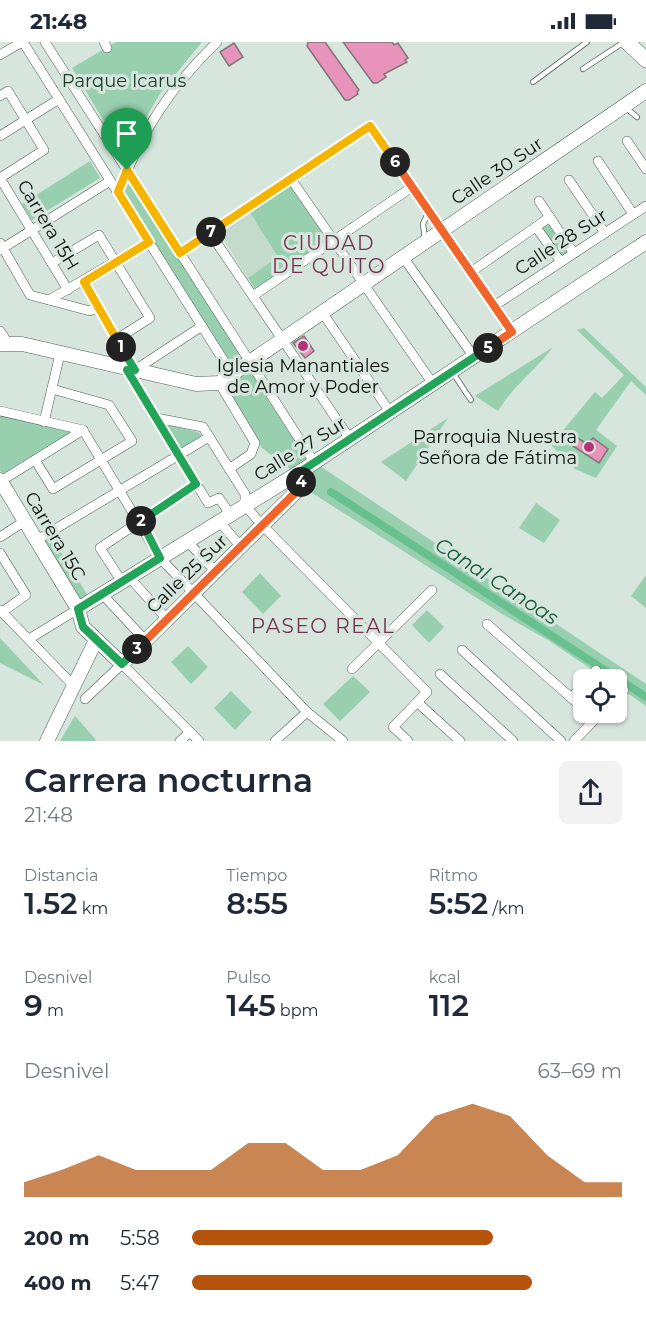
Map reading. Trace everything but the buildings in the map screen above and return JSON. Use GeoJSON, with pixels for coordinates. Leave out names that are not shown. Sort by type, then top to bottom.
{"type":"FeatureCollection","features":[{"type":"Feature","properties":{"kind":"main road"},"geometry":{"type":"LineString","coordinates":[[626,42],[646,60]]}},
{"type":"Feature","properties":{"kind":"street"},"geometry":{"type":"LineString","coordinates":[[0,55],[22,42],[232,374]]}},
{"type":"Feature","properties":{"kind":"street"},"geometry":{"type":"LineString","coordinates":[[45,42],[250,362],[308,466]]}},
{"type":"Feature","properties":{"kind":"street"},"geometry":{"type":"LineString","coordinates":[[118,192],[148,125],[173,89],[217,42]]}},
{"type":"Feature","properties":{"kind":"street","name":"Calle 30 Sur"},"geometry":{"type":"LineString","coordinates":[[219,383],[646,91]]}},
{"type":"Feature","properties":{"kind":"street"},"geometry":{"type":"LineString","coordinates":[[0,178],[44,150],[26,120],[4,94]]}},
{"type":"Feature","properties":{"kind":"street"},"geometry":{"type":"LineString","coordinates":[[0,136],[59,99]]}},
{"type":"Feature","properties":{"kind":"street"},"geometry":{"type":"LineString","coordinates":[[180,253],[370,126],[512,332]]}},
{"type":"Feature","properties":{"kind":"street"},"geometry":{"type":"LineString","coordinates":[[627,141],[646,169]]}},
{"type":"Feature","properties":{"kind":"street"},"geometry":{"type":"LineString","coordinates":[[598,161],[633,214]]}},
{"type":"Feature","properties":{"kind":"street","name":"Carrera 15H"},"geometry":{"type":"LineString","coordinates":[[0,178],[68,290]]}},
{"type":"Feature","properties":{"kind":"street"},"geometry":{"type":"LineString","coordinates":[[291,178],[433,384]]}},
{"type":"Feature","properties":{"kind":"street"},"geometry":{"type":"LineString","coordinates":[[569,180],[605,233]]}},
{"type":"Feature","properties":{"kind":"street"},"geometry":{"type":"LineString","coordinates":[[98,307],[90,311],[30,295],[1,247],[110,181]]}},
{"type":"Feature","properties":{"kind":"street"},"geometry":{"type":"LineString","coordinates":[[253,296],[412,187]]}},
{"type":"Feature","properties":{"kind":"street"},"geometry":{"type":"LineString","coordinates":[[539,201],[571,249]]}},
{"type":"Feature","properties":{"kind":"street","name":"Calle 28 Sur"},"geometry":{"type":"LineString","coordinates":[[494,306],[646,206]]}},
{"type":"Feature","properties":{"kind":"street"},"geometry":{"type":"LineString","coordinates":[[471,272],[550,217]]}},
{"type":"Feature","properties":{"kind":"street"},"geometry":{"type":"LineString","coordinates":[[536,227],[558,258]]}},
{"type":"Feature","properties":{"kind":"street"},"geometry":{"type":"LineString","coordinates":[[210,233],[350,438]]}},
{"type":"Feature","properties":{"kind":"street"},"geometry":{"type":"LineString","coordinates":[[51,264],[99,235],[150,318],[117,339]]}},
{"type":"Feature","properties":{"kind":"street"},"geometry":{"type":"LineString","coordinates":[[50,300],[149,242]]}},
{"type":"Feature","properties":{"kind":"street","name":"Calle 27 Sur"},"geometry":{"type":"LineString","coordinates":[[29,639],[308,466],[646,242]]}},
{"type":"Feature","properties":{"kind":"street"},"geometry":{"type":"LineString","coordinates":[[403,257],[474,357]]}},
{"type":"Feature","properties":{"kind":"street"},"geometry":{"type":"LineString","coordinates":[[84,282],[117,339],[156,418],[208,503],[219,498],[225,518],[241,547]]}},
{"type":"Feature","properties":{"kind":"street"},"geometry":{"type":"LineString","coordinates":[[322,312],[390,412]]}},
{"type":"Feature","properties":{"kind":"street"},"geometry":{"type":"LineString","coordinates":[[131,370],[202,326]]}},
{"type":"Feature","properties":{"kind":"street"},"geometry":{"type":"LineString","coordinates":[[0,331],[4,344],[22,344],[196,384],[219,383],[255,443],[255,449],[229,469]]}},
{"type":"Feature","properties":{"kind":"street"},"geometry":{"type":"LineString","coordinates":[[44,422],[60,354]]}},
{"type":"Feature","properties":{"kind":"street"},"geometry":{"type":"LineString","coordinates":[[35,460],[53,489],[132,441],[109,405],[52,389]]}},
{"type":"Feature","properties":{"kind":"street"},"geometry":{"type":"LineString","coordinates":[[0,411],[83,430],[160,558],[192,594],[307,711],[343,741]]}},
{"type":"Feature","properties":{"kind":"street"},"geometry":{"type":"LineString","coordinates":[[156,418],[203,427],[244,494],[245,505],[262,526],[427,692],[393,727],[408,741]]}},
{"type":"Feature","properties":{"kind":"street"},"geometry":{"type":"LineString","coordinates":[[0,481],[83,430]]}},
{"type":"Feature","properties":{"kind":"street"},"geometry":{"type":"LineString","coordinates":[[37,540],[208,436]]}},
{"type":"Feature","properties":{"kind":"street","name":"Calle 25 Sur"},"geometry":{"type":"LineString","coordinates":[[85,699],[301,487],[308,466]]}},
{"type":"Feature","properties":{"kind":"street","name":"Carrera 15C"},"geometry":{"type":"LineString","coordinates":[[0,481],[78,609],[83,627],[199,741]]}},
{"type":"Feature","properties":{"kind":"street"},"geometry":{"type":"LineString","coordinates":[[167,619],[125,579],[100,548],[196,484]]}},
{"type":"Feature","properties":{"kind":"street"},"geometry":{"type":"LineString","coordinates":[[0,537],[25,521]]}},
{"type":"Feature","properties":{"kind":"street"},"geometry":{"type":"LineString","coordinates":[[187,541],[216,572]]}},
{"type":"Feature","properties":{"kind":"street"},"geometry":{"type":"LineString","coordinates":[[0,553],[26,595],[1,611],[74,686]]}},
{"type":"Feature","properties":{"kind":"street"},"geometry":{"type":"LineString","coordinates":[[352,669],[432,590]]}},
{"type":"Feature","properties":{"kind":"street"},"geometry":{"type":"LineString","coordinates":[[102,594],[145,640]]}},
{"type":"Feature","properties":{"kind":"street"},"geometry":{"type":"LineString","coordinates":[[487,624],[571,698]]}},
{"type":"Feature","properties":{"kind":"street"},"geometry":{"type":"LineString","coordinates":[[47,741],[96,640]]}},
{"type":"Feature","properties":{"kind":"street"},"geometry":{"type":"LineString","coordinates":[[462,650],[561,741]]}},
{"type":"Feature","properties":{"kind":"street"},"geometry":{"type":"LineString","coordinates":[[80,672],[95,689]]}},
{"type":"Feature","properties":{"kind":"street"},"geometry":{"type":"LineString","coordinates":[[440,674],[513,741]]}},
{"type":"Feature","properties":{"kind":"street"},"geometry":{"type":"LineString","coordinates":[[417,702],[460,741]]}},
{"type":"Feature","properties":{"kind":"street"},"geometry":{"type":"LineString","coordinates":[[275,741],[307,711]]}},
{"type":"Feature","properties":{"kind":"street"},"geometry":{"type":"LineString","coordinates":[[574,741],[592,723]]}},
{"type":"Feature","properties":{"kind":"street"},"geometry":{"type":"LineString","coordinates":[[180,741],[190,732]]}},
{"type":"Feature","properties":{"kind":"lane"},"geometry":{"type":"LineString","coordinates":[[533,82],[587,42]]}},
{"type":"Feature","properties":{"kind":"lane"},"geometry":{"type":"LineString","coordinates":[[583,69],[626,42]]}},
{"type":"Feature","properties":{"kind":"lane"},"geometry":{"type":"LineString","coordinates":[[624,106],[637,117]]}},
{"type":"Feature","properties":{"kind":"lane"},"geometry":{"type":"LineString","coordinates":[[426,241],[423,224],[429,211]]}},
{"type":"Feature","properties":{"kind":"lane"},"geometry":{"type":"LineString","coordinates":[[452,372],[471,400]]}},
{"type":"Feature","properties":{"kind":"shaded area"},"geometry":{"type":"Polygon","coordinates":[[[249,211],[278,257],[248,278],[219,232],[249,211]]]}},
{"type":"Feature","properties":{"kind":"green space","name":"Parque Icarus"},"geometry":{"type":"Polygon","coordinates":[[[116,42],[202,42],[161,92],[124,155],[72,68],[116,42]]]}},
{"type":"Feature","properties":{"kind":"green space"},"geometry":{"type":"Polygon","coordinates":[[[90,161],[100,178],[32,220],[22,204],[90,161]]]}},
{"type":"Feature","properties":{"kind":"green space"},"geometry":{"type":"Polygon","coordinates":[[[130,177],[314,462],[624,669],[591,669],[309,491],[314,463],[295,473],[262,448],[226,386],[235,380],[118,192],[130,177]]]}},
{"type":"Feature","properties":{"kind":"green space"},"geometry":{"type":"Polygon","coordinates":[[[291,185],[328,241],[255,289],[248,278],[278,257],[249,211],[291,185]]]}},
{"type":"Feature","properties":{"kind":"green space"},"geometry":{"type":"Polygon","coordinates":[[[549,220],[570,251],[560,258],[539,228],[549,220]]]}},
{"type":"Feature","properties":{"kind":"green space"},"geometry":{"type":"Polygon","coordinates":[[[584,328],[646,387],[646,395],[631,381],[596,430],[617,446],[596,478],[575,469],[551,445],[595,392],[602,398],[624,375],[577,330],[584,328]]]}},
{"type":"Feature","properties":{"kind":"green space"},"geometry":{"type":"Polygon","coordinates":[[[553,347],[510,394],[498,411],[475,396],[553,347]]]}},
{"type":"Feature","properties":{"kind":"green space"},"geometry":{"type":"Polygon","coordinates":[[[0,414],[75,433],[3,475],[0,470],[0,414]]]}},
{"type":"Feature","properties":{"kind":"green space"},"geometry":{"type":"Polygon","coordinates":[[[448,418],[406,481],[381,462],[448,418]]]}},
{"type":"Feature","properties":{"kind":"green space"},"geometry":{"type":"Polygon","coordinates":[[[164,424],[198,432],[202,436],[181,449],[164,424]]]}},
{"type":"Feature","properties":{"kind":"green space"},"geometry":{"type":"Polygon","coordinates":[[[536,503],[560,520],[544,543],[519,528],[536,503]]]}},
{"type":"Feature","properties":{"kind":"green space"},"geometry":{"type":"Polygon","coordinates":[[[52,537],[88,596],[78,603],[42,543],[52,537]]]}},
{"type":"Feature","properties":{"kind":"green space"},"geometry":{"type":"Polygon","coordinates":[[[260,573],[281,596],[263,614],[242,592],[260,573]]]}},
{"type":"Feature","properties":{"kind":"green space"},"geometry":{"type":"Polygon","coordinates":[[[646,575],[646,608],[631,596],[646,575]]]}},
{"type":"Feature","properties":{"kind":"green space"},"geometry":{"type":"Polygon","coordinates":[[[427,610],[444,627],[429,643],[412,625],[427,610]]]}},
{"type":"Feature","properties":{"kind":"green space"},"geometry":{"type":"Polygon","coordinates":[[[0,638],[44,685],[0,663],[0,638]]]}},
{"type":"Feature","properties":{"kind":"green space"},"geometry":{"type":"Polygon","coordinates":[[[188,646],[208,667],[191,684],[171,662],[188,646]]]}},
{"type":"Feature","properties":{"kind":"green space"},"geometry":{"type":"Polygon","coordinates":[[[627,671],[646,684],[646,706],[627,693],[627,671]]]}},
{"type":"Feature","properties":{"kind":"green space"},"geometry":{"type":"Polygon","coordinates":[[[353,676],[370,692],[340,721],[323,704],[353,676]]]}},
{"type":"Feature","properties":{"kind":"green space"},"geometry":{"type":"Polygon","coordinates":[[[231,691],[252,712],[235,730],[214,708],[231,691]]]}},
{"type":"Feature","properties":{"kind":"green space"},"geometry":{"type":"Polygon","coordinates":[[[75,716],[97,741],[60,741],[75,716]]]}},
{"type":"Feature","properties":{"kind":"waterway","name":"Canal Canoas"},"geometry":{"type":"LineString","coordinates":[[331,492],[646,697]]}},
{"type":"Feature","properties":{"kind":"place","name":"Iglesia Manantiales de Amor y Poder"},"geometry":{"type":"Point","coordinates":[303,346]}},
{"type":"Feature","properties":{"kind":"place","name":"Parroquia Nuestra Señora de Fátima"},"geometry":{"type":"Point","coordinates":[589,447]}},
{"type":"Feature","properties":{"kind":"district","name":"CIUDAD DE QUITO"},"geometry":{"type":"Point","coordinates":[329,254]}},
{"type":"Feature","properties":{"kind":"district","name":"PASEO REAL"},"geometry":{"type":"Point","coordinates":[323,626]}},
{"type":"Feature","properties":{"kind":"route"},"geometry":{"type":"LineString","coordinates":[[370,126],[512,332],[303,470],[301,487],[122,664],[83,627],[78,609],[160,558],[139,522],[196,484],[127,370],[135,370],[84,282],[149,242],[118,192],[127,170],[180,253],[370,126]]}}]}
